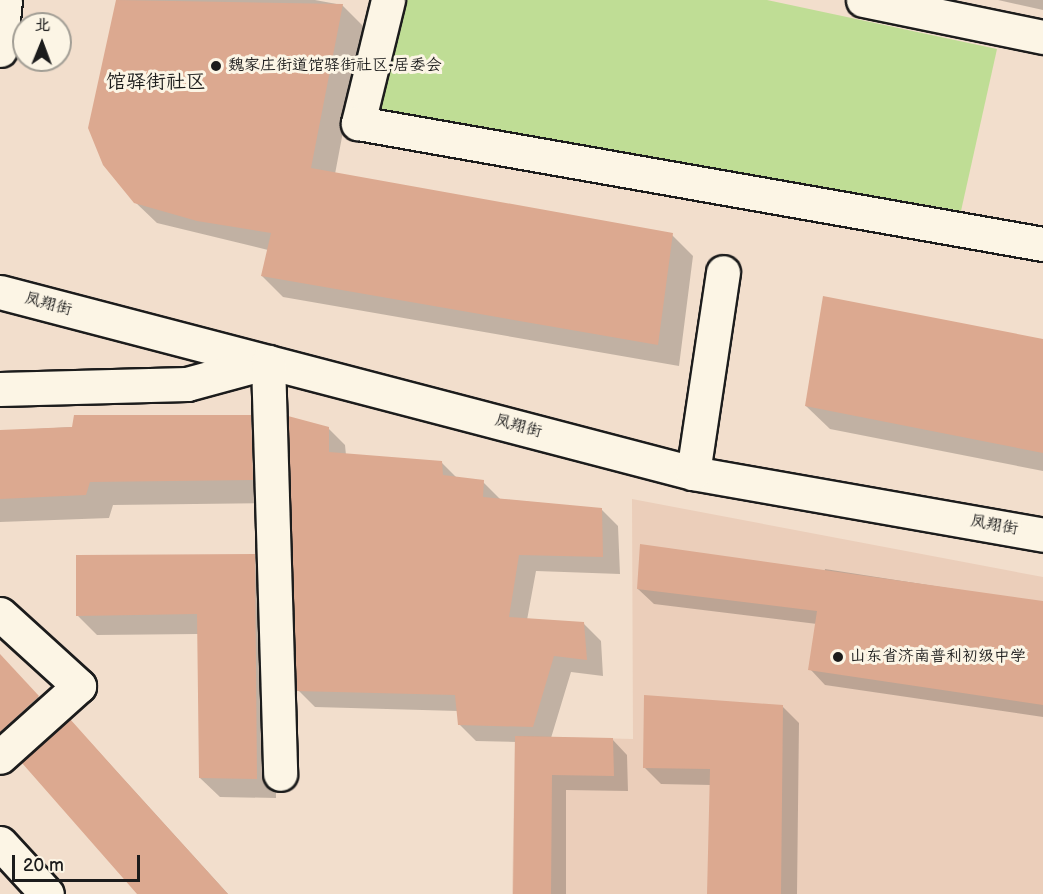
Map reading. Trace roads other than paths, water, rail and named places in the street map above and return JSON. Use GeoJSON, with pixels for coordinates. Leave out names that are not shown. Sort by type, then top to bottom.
{"type":"FeatureCollection","features":[{"type":"Feature","properties":{"kind":"street"},"geometry":{"type":"LineString","coordinates":[[0,50],[5,0]]}},
{"type":"Feature","properties":{"kind":"street"},"geometry":{"type":"LineString","coordinates":[[388,0],[358,123],[1043,244]]}},
{"type":"Feature","properties":{"kind":"street"},"geometry":{"type":"LineString","coordinates":[[863,0],[1043,37]]}},
{"type":"Feature","properties":{"kind":"street"},"geometry":{"type":"LineString","coordinates":[[693,473],[723,272]]}},
{"type":"Feature","properties":{"kind":"street","name":"凤翔街"},"geometry":{"type":"LineString","coordinates":[[0,292],[693,473],[1043,535]]}},
{"type":"Feature","properties":{"kind":"street"},"geometry":{"type":"LineString","coordinates":[[0,389],[187,384],[268,362],[280,774]]}},
{"type":"Feature","properties":{"kind":"street"},"geometry":{"type":"LineString","coordinates":[[0,614],[79,686],[0,757]]}},
{"type":"Feature","properties":{"kind":"street"},"geometry":{"type":"LineString","coordinates":[[0,843],[47,894]]}},
{"type":"Feature","properties":{"kind":"place","name":"魏家庄街道馆驿街社区-居委会"},"geometry":{"type":"Point","coordinates":[216,66]}},
{"type":"Feature","properties":{"kind":"place","name":"山东省济南普利初级中学"},"geometry":{"type":"Point","coordinates":[838,657]}},
{"type":"Feature","properties":{"kind":"district","name":"馆驿街社区"},"geometry":{"type":"Point","coordinates":[156,82]}}]}
